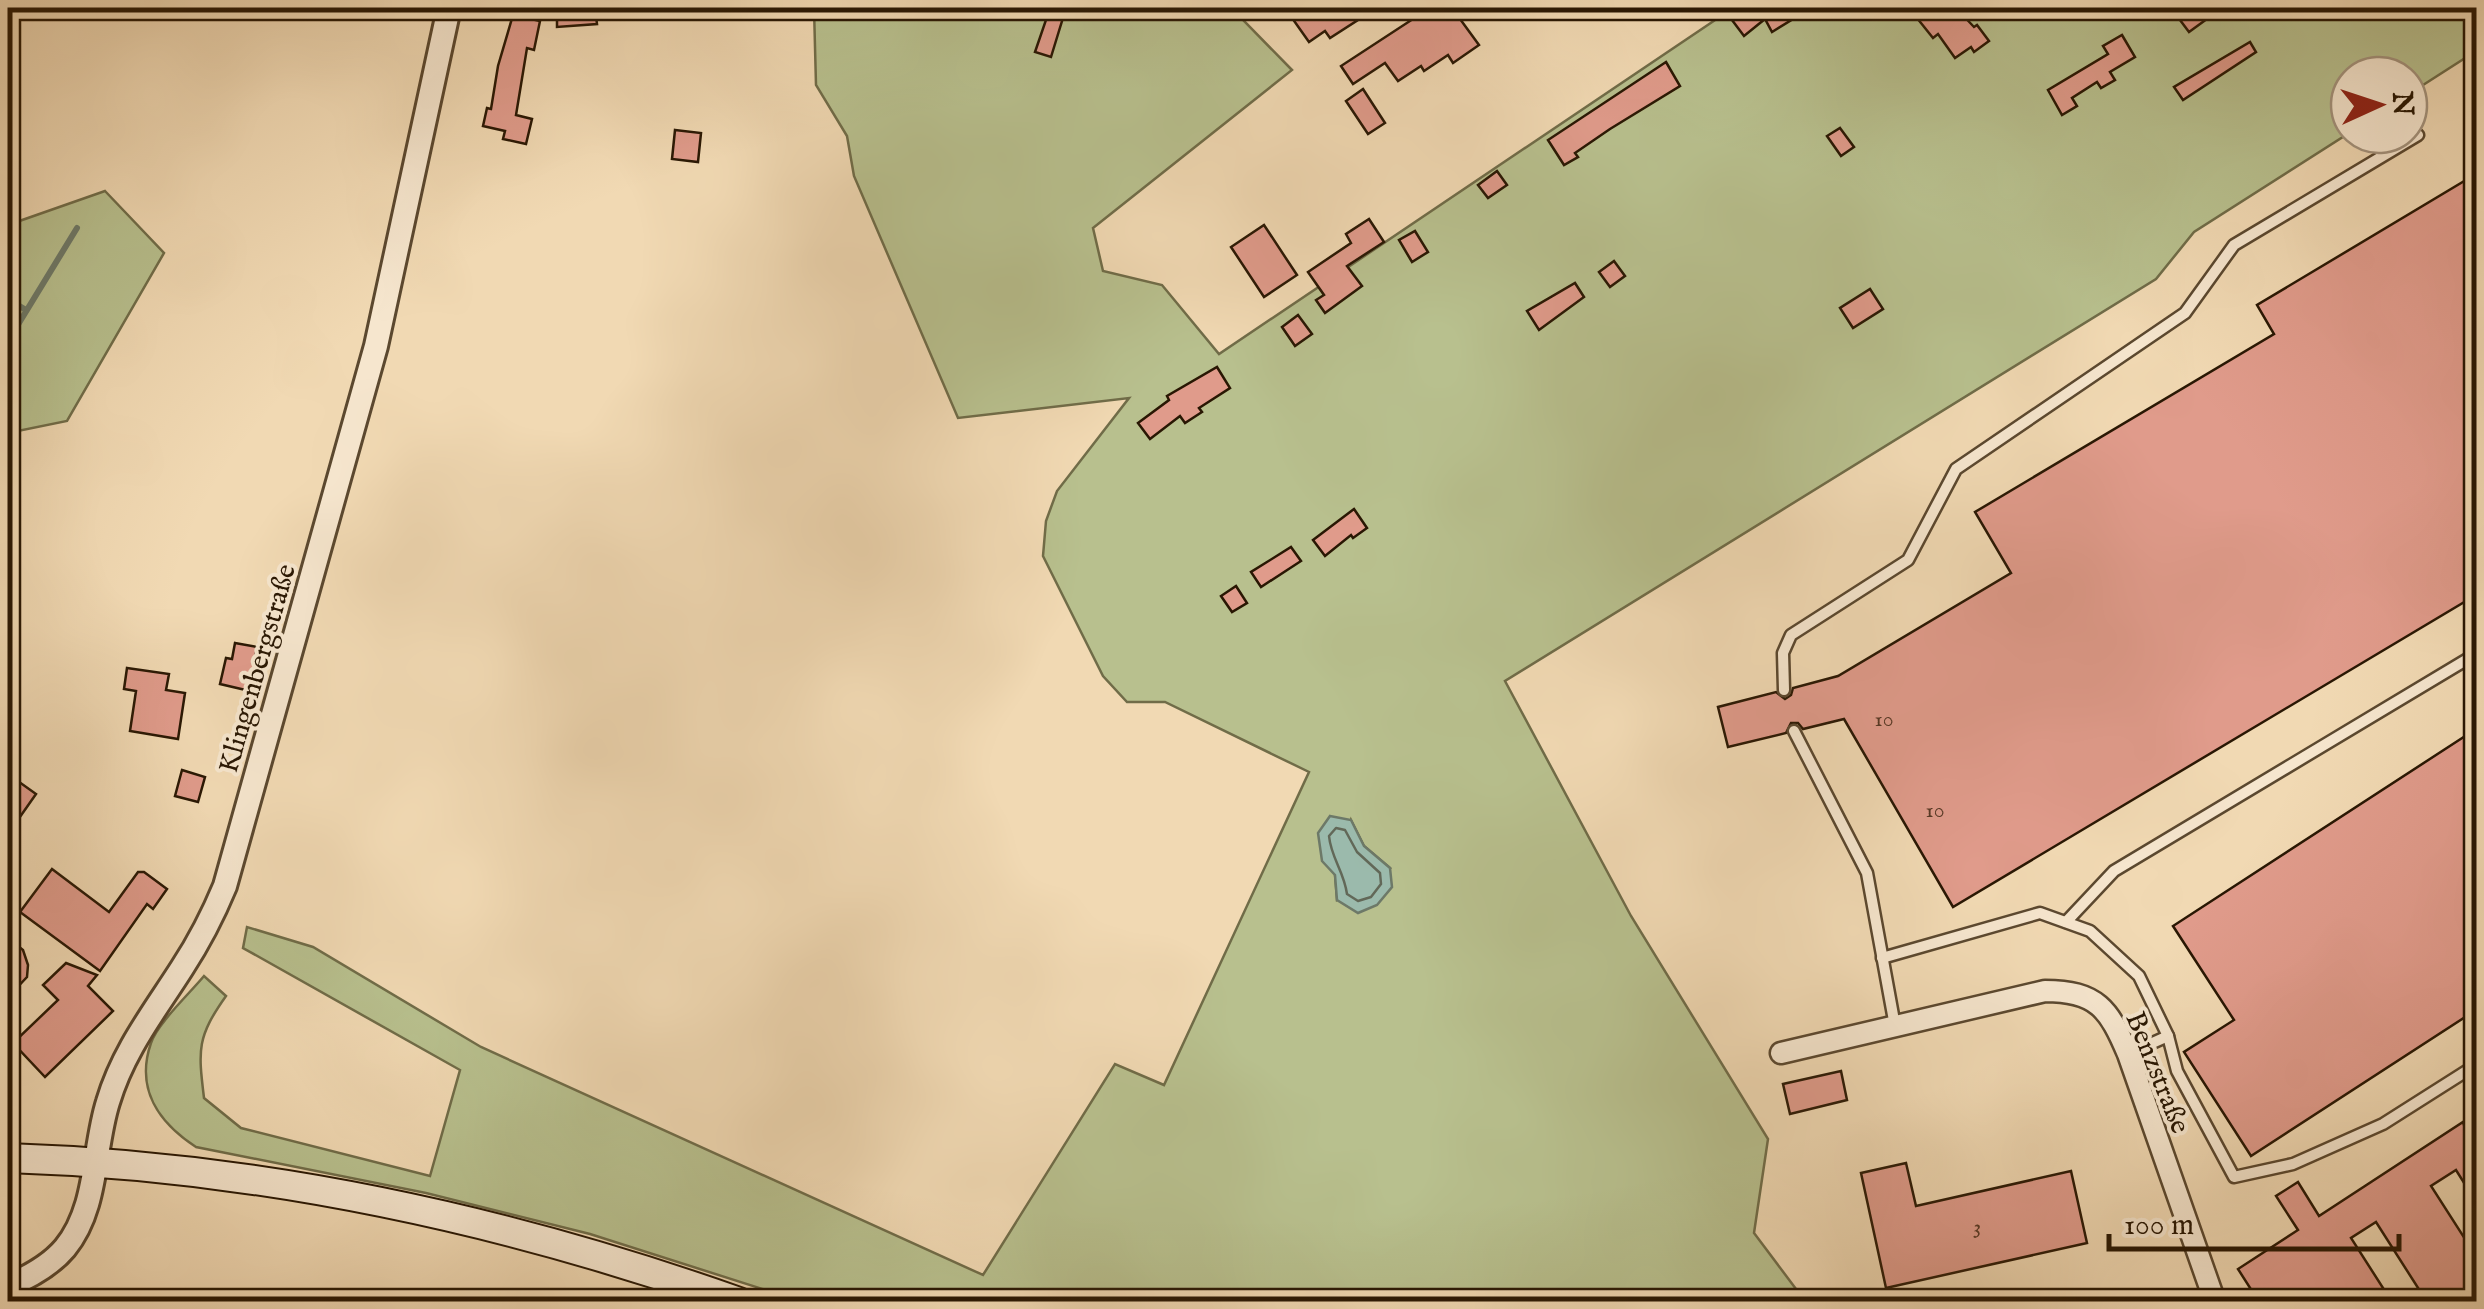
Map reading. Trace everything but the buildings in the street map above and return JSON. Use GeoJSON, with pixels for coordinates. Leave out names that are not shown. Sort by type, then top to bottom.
{"type":"FeatureCollection","features":[{"type":"Feature","properties":{"kind":"main road"},"geometry":{"type":"LineString","coordinates":[[8,1158],[96,1162],[293,1185],[454,1215],[564,1244],[740,1302]]}},
{"type":"Feature","properties":{"kind":"street","name":"Klingenbergstraße"},"geometry":{"type":"LineString","coordinates":[[8,1286],[41,1269],[66,1246],[88,1205],[106,1106],[118,1072],[144,1022],[206,929],[225,886],[376,346],[449,8]]}},
{"type":"Feature","properties":{"kind":"street","name":"Benzstraße"},"geometry":{"type":"LineString","coordinates":[[1781,1053],[2045,991],[2070,991],[2093,1000],[2113,1018],[2128,1054],[2214,1302]]}},
{"type":"Feature","properties":{"kind":"lane"},"geometry":{"type":"LineString","coordinates":[[1784,690],[1783,653],[1792,635],[1908,560],[1956,470],[2186,313],[2234,245],[2385,155]]}},
{"type":"Feature","properties":{"kind":"lane"},"geometry":{"type":"LineString","coordinates":[[2066,922],[2114,871],[2476,654]]}},
{"type":"Feature","properties":{"kind":"lane"},"geometry":{"type":"LineString","coordinates":[[1794,731],[1867,873],[1895,1026]]}},
{"type":"Feature","properties":{"kind":"lane"},"geometry":{"type":"LineString","coordinates":[[1882,958],[2040,914],[2090,931],[2139,976],[2168,1036],[2177,1071],[2234,1177],[2294,1164],[2382,1124],[2476,1065]]}},
{"type":"Feature","properties":{"kind":"lane"},"geometry":{"type":"LineString","coordinates":[[2128,1054],[2168,1036]]}},
{"type":"Feature","properties":{"kind":"green space"},"geometry":{"type":"Polygon","coordinates":[[[814,8],[1245,8],[1242,19],[1292,70],[1093,228],[1103,271],[1162,285],[1219,354],[1733,8],[2476,8],[2476,51],[2429,81],[2429,55],[2329,55],[2329,146],[2194,232],[2156,279],[1505,681],[1631,916],[1768,1139],[1754,1233],[1805,1301],[800,1301],[590,1234],[426,1193],[196,1147],[161,1116],[148,1090],[151,1043],[204,976],[226,996],[209,1022],[202,1044],[204,1098],[241,1128],[430,1176],[460,1070],[243,948],[247,927],[313,947],[481,1047],[983,1275],[1115,1064],[1164,1085],[1309,772],[1165,702],[1127,702],[1103,676],[1043,556],[1046,521],[1057,491],[1129,398],[958,418],[854,176],[847,136],[816,85],[814,8]],[[1351,820],[1335,875],[1337,900],[1390,868],[1364,846],[1351,820]]]}},
{"type":"Feature","properties":{"kind":"green space"},"geometry":{"type":"Polygon","coordinates":[[[105,191],[164,253],[67,421],[8,433],[8,225],[105,191]]]}},
{"type":"Feature","properties":{"kind":"water"},"geometry":{"type":"Polygon","coordinates":[[[1330,816],[1351,820],[1364,846],[1390,868],[1392,887],[1377,905],[1358,913],[1337,900],[1335,875],[1322,861],[1318,833],[1330,816]]]}},
{"type":"Feature","properties":{"kind":"waterway"},"geometry":{"type":"LineString","coordinates":[[8,341],[77,228]]}},
{"type":"Feature","properties":{"kind":"waterway"},"geometry":{"type":"LineString","coordinates":[[8,299],[26,310]]}}]}
